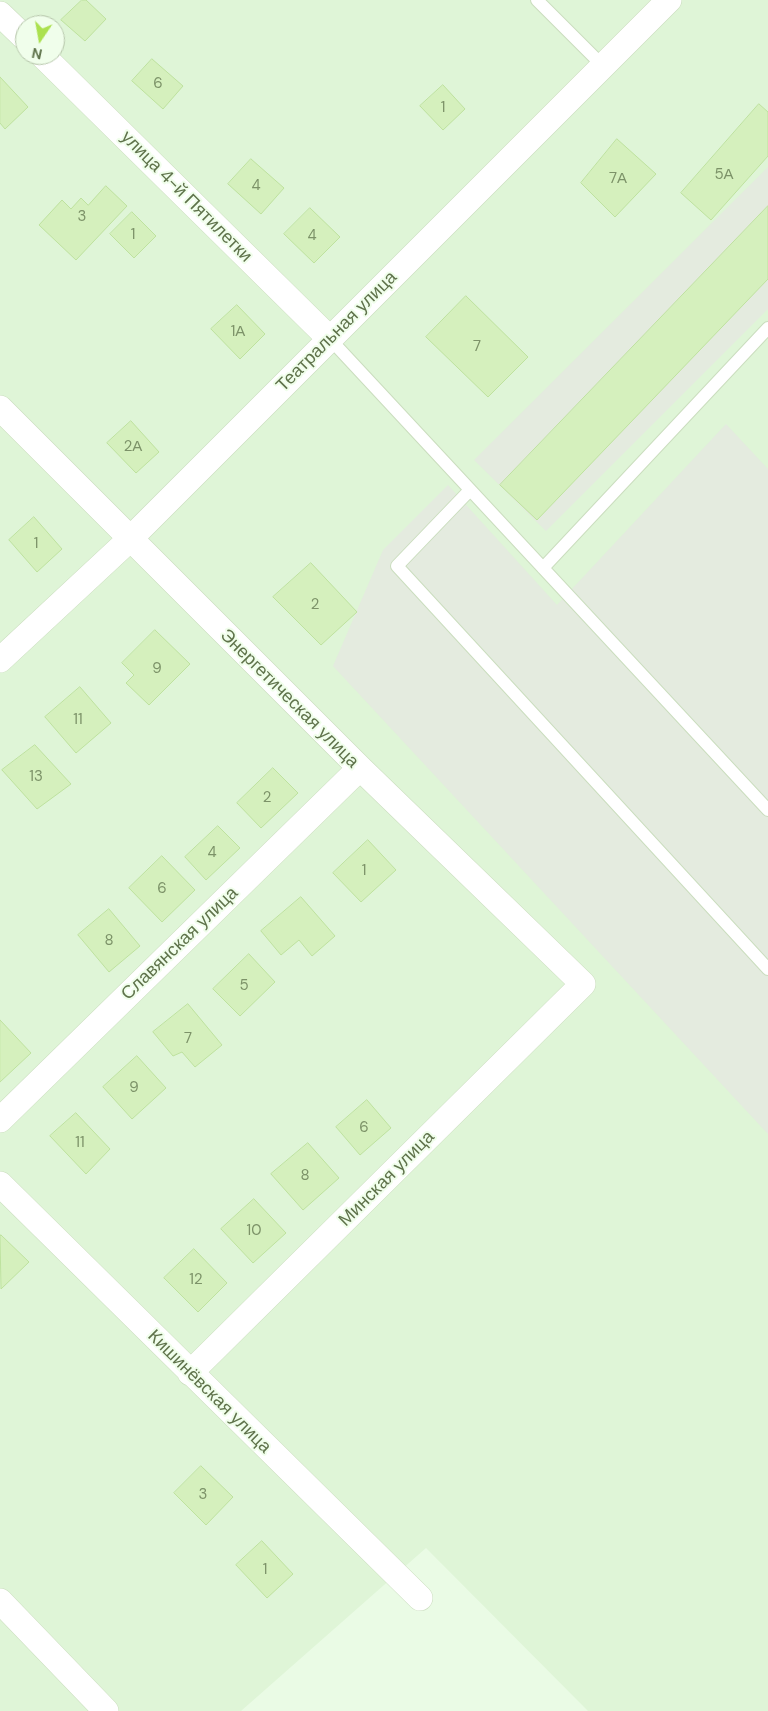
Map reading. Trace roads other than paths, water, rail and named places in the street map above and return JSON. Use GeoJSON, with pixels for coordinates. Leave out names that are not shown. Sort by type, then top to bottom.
{"type":"FeatureCollection","features":[{"type":"Feature","properties":{"kind":"street","name":"Театральная улица"},"geometry":{"type":"LineString","coordinates":[[0,660],[129,540],[669,0]]}},
{"type":"Feature","properties":{"kind":"street"},"geometry":{"type":"LineString","coordinates":[[0,14],[15,28]]}},
{"type":"Feature","properties":{"kind":"street","name":"улица 4-й Пятилетки"},"geometry":{"type":"LineString","coordinates":[[52,65],[330,339]]}},
{"type":"Feature","properties":{"kind":"street","name":"Энергетическая улица"},"geometry":{"type":"LineString","coordinates":[[0,408],[129,540],[583,984]]}},
{"type":"Feature","properties":{"kind":"street","name":"Славянская улица"},"geometry":{"type":"LineString","coordinates":[[0,1120],[360,768]]}},
{"type":"Feature","properties":{"kind":"street","name":"Минская улица"},"geometry":{"type":"LineString","coordinates":[[190,1373],[583,984]]}},
{"type":"Feature","properties":{"kind":"street","name":"Кишинёвская улица"},"geometry":{"type":"LineString","coordinates":[[0,1184],[420,1598]]}},
{"type":"Feature","properties":{"kind":"street"},"geometry":{"type":"LineString","coordinates":[[0,1601],[106,1711]]}},
{"type":"Feature","properties":{"kind":"lane"},"geometry":{"type":"LineString","coordinates":[[537,0],[602,66]]}},
{"type":"Feature","properties":{"kind":"lane"},"geometry":{"type":"LineString","coordinates":[[543,568],[768,328]]}},
{"type":"Feature","properties":{"kind":"lane"},"geometry":{"type":"LineString","coordinates":[[330,339],[768,810]]}},
{"type":"Feature","properties":{"kind":"lane"},"geometry":{"type":"LineString","coordinates":[[470,490],[397,566],[768,969]]}}]}
